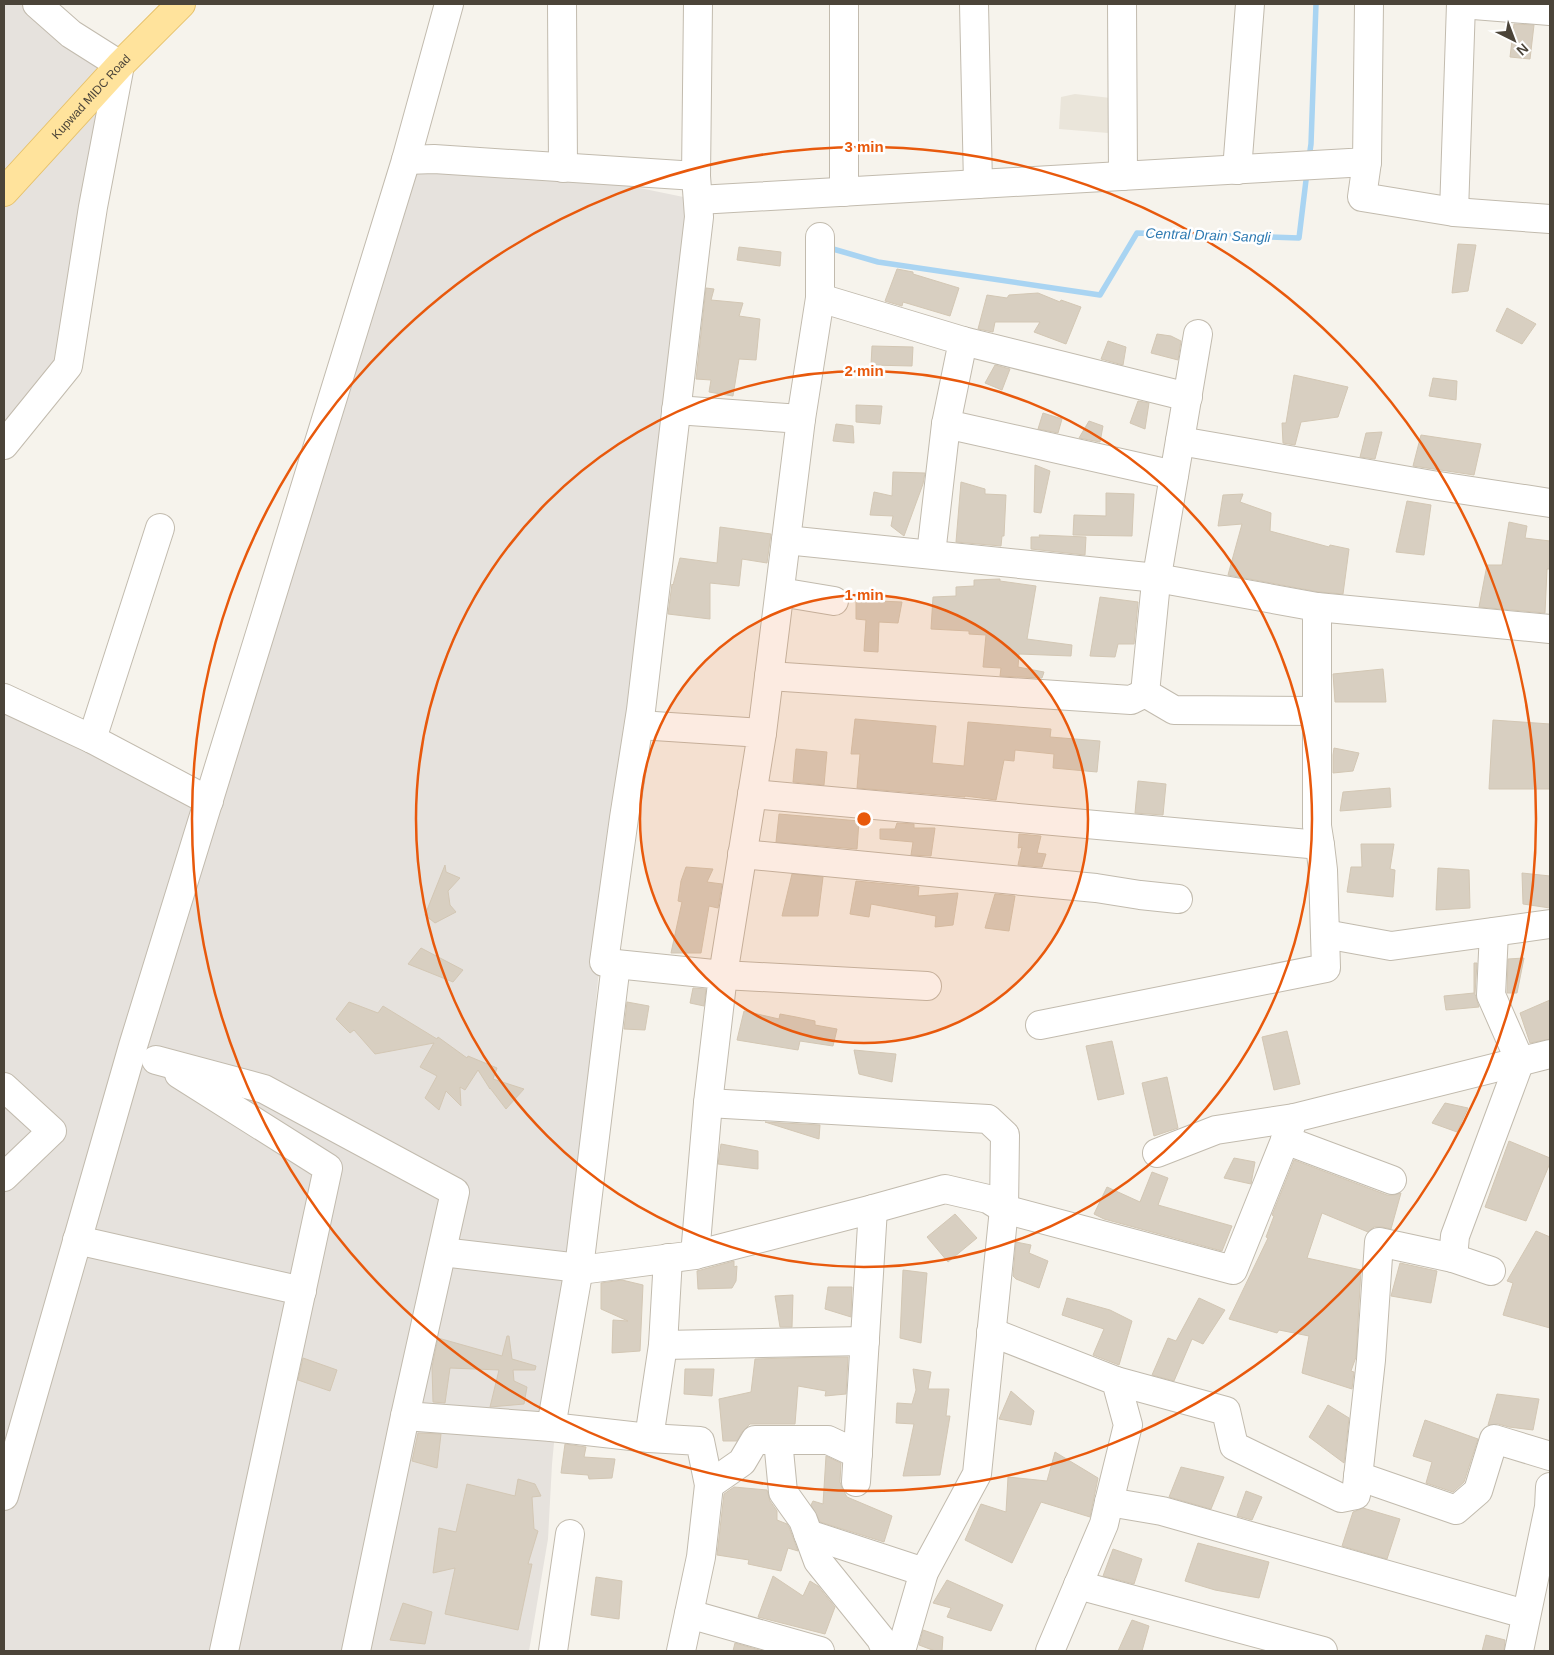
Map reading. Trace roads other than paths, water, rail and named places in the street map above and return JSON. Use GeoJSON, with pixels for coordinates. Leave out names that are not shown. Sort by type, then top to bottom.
{"type":"FeatureCollection","features":[{"type":"Feature","properties":{"kind":"main road","name":"Kupwad MIDC Road"},"geometry":{"type":"LineString","coordinates":[[4,192],[120,65],[180,4]]}},
{"type":"Feature","properties":{"kind":"street"},"geometry":{"type":"LineString","coordinates":[[4,445],[68,366],[93,207],[120,65],[71,34],[37,4]]}},
{"type":"Feature","properties":{"kind":"street"},"geometry":{"type":"LineString","coordinates":[[4,1496],[133,1046],[406,160],[449,4]]}},
{"type":"Feature","properties":{"kind":"street"},"geometry":{"type":"LineString","coordinates":[[562,4],[563,168]]}},
{"type":"Feature","properties":{"kind":"street"},"geometry":{"type":"LineString","coordinates":[[698,4],[696,188],[699,217],[639,725],[604,962],[723,976],[927,986]]}},
{"type":"Feature","properties":{"kind":"street"},"geometry":{"type":"LineString","coordinates":[[844,4],[844,192]]}},
{"type":"Feature","properties":{"kind":"street"},"geometry":{"type":"LineString","coordinates":[[974,4],[978,184]]}},
{"type":"Feature","properties":{"kind":"street"},"geometry":{"type":"LineString","coordinates":[[1122,4],[1123,176]]}},
{"type":"Feature","properties":{"kind":"street"},"geometry":{"type":"LineString","coordinates":[[1237,170],[1250,4]]}},
{"type":"Feature","properties":{"kind":"street"},"geometry":{"type":"LineString","coordinates":[[1361,4],[1367,162],[1362,197],[1454,212],[1550,219]]}},
{"type":"Feature","properties":{"kind":"street"},"geometry":{"type":"LineString","coordinates":[[1454,212],[1461,4],[1550,11]]}},
{"type":"Feature","properties":{"kind":"street"},"geometry":{"type":"LineString","coordinates":[[406,160],[563,168],[696,188],[844,192],[1367,162]]}},
{"type":"Feature","properties":{"kind":"street"},"geometry":{"type":"LineString","coordinates":[[694,1255],[708,1103],[723,976],[762,733],[801,418],[820,298],[820,237]]}},
{"type":"Feature","properties":{"kind":"street"},"geometry":{"type":"LineString","coordinates":[[820,298],[963,341],[1188,397]]}},
{"type":"Feature","properties":{"kind":"street"},"geometry":{"type":"LineString","coordinates":[[1145,693],[1157,578],[1198,334]]}},
{"type":"Feature","properties":{"kind":"street"},"geometry":{"type":"LineString","coordinates":[[931,554],[946,424],[963,341]]}},
{"type":"Feature","properties":{"kind":"street"},"geometry":{"type":"LineString","coordinates":[[676,410],[801,418]]}},
{"type":"Feature","properties":{"kind":"street"},"geometry":{"type":"LineString","coordinates":[[946,424],[1174,474]]}},
{"type":"Feature","properties":{"kind":"street"},"geometry":{"type":"LineString","coordinates":[[1180,441],[1432,485],[1550,503]]}},
{"type":"Feature","properties":{"kind":"street"},"geometry":{"type":"LineString","coordinates":[[92,739],[160,528]]}},
{"type":"Feature","properties":{"kind":"street"},"geometry":{"type":"LineString","coordinates":[[786,540],[1157,578],[1317,606],[1550,630]]}},
{"type":"Feature","properties":{"kind":"street"},"geometry":{"type":"LineString","coordinates":[[780,592],[834,601]]}},
{"type":"Feature","properties":{"kind":"street"},"geometry":{"type":"LineString","coordinates":[[1040,1025],[1326,968],[1323,870],[1317,826],[1317,606]]}},
{"type":"Feature","properties":{"kind":"street"},"geometry":{"type":"LineString","coordinates":[[769,676],[1131,700],[1145,693]]}},
{"type":"Feature","properties":{"kind":"street"},"geometry":{"type":"LineString","coordinates":[[1145,693],[1174,710],[1317,711]]}},
{"type":"Feature","properties":{"kind":"street"},"geometry":{"type":"LineString","coordinates":[[4,698],[92,739],[209,800]]}},
{"type":"Feature","properties":{"kind":"street"},"geometry":{"type":"LineString","coordinates":[[639,725],[762,733]]}},
{"type":"Feature","properties":{"kind":"street"},"geometry":{"type":"LineString","coordinates":[[752,794],[1320,845]]}},
{"type":"Feature","properties":{"kind":"street"},"geometry":{"type":"LineString","coordinates":[[742,854],[1096,888],[1178,899]]}},
{"type":"Feature","properties":{"kind":"street"},"geometry":{"type":"LineString","coordinates":[[1325,934],[1391,946],[1550,924]]}},
{"type":"Feature","properties":{"kind":"street"},"geometry":{"type":"LineString","coordinates":[[1453,1258],[1455,1236],[1520,1062],[1491,995],[1494,932]]}},
{"type":"Feature","properties":{"kind":"street"},"geometry":{"type":"LineString","coordinates":[[551,1427],[579,1268],[616,964]]}},
{"type":"Feature","properties":{"kind":"street"},"geometry":{"type":"LineString","coordinates":[[133,1046],[328,1168],[224,1651]]}},
{"type":"Feature","properties":{"kind":"street"},"geometry":{"type":"LineString","coordinates":[[1157,1154],[1216,1130],[1290,1129],[1550,1054]]}},
{"type":"Feature","properties":{"kind":"street"},"geometry":{"type":"LineString","coordinates":[[156,1060],[264,1089],[455,1192],[405,1416],[356,1651]]}},
{"type":"Feature","properties":{"kind":"street"},"geometry":{"type":"LineString","coordinates":[[4,1087],[52,1131],[4,1177]]}},
{"type":"Feature","properties":{"kind":"street"},"geometry":{"type":"LineString","coordinates":[[708,1103],[988,1119],[1005,1135],[1004,1208],[977,1474],[924,1572],[901,1651]]}},
{"type":"Feature","properties":{"kind":"street"},"geometry":{"type":"LineString","coordinates":[[1290,1129],[1392,1180]]}},
{"type":"Feature","properties":{"kind":"street"},"geometry":{"type":"LineString","coordinates":[[442,1252],[588,1269],[694,1255],[945,1189],[988,1199],[1004,1208],[1234,1270],[1290,1129]]}},
{"type":"Feature","properties":{"kind":"street"},"geometry":{"type":"LineString","coordinates":[[856,1482],[873,1209]]}},
{"type":"Feature","properties":{"kind":"street"},"geometry":{"type":"LineString","coordinates":[[77,1240],[302,1291]]}},
{"type":"Feature","properties":{"kind":"street"},"geometry":{"type":"LineString","coordinates":[[992,1332],[1116,1381],[1226,1411],[1234,1446],[1341,1498],[1356,1495],[1370,1360],[1379,1242],[1453,1258],[1491,1271]]}},
{"type":"Feature","properties":{"kind":"street"},"geometry":{"type":"LineString","coordinates":[[649,1438],[663,1345],[668,1258]]}},
{"type":"Feature","properties":{"kind":"street"},"geometry":{"type":"LineString","coordinates":[[663,1345],[865,1341]]}},
{"type":"Feature","properties":{"kind":"street"},"geometry":{"type":"LineString","coordinates":[[1050,1651],[1104,1524],[1128,1426],[1116,1381]]}},
{"type":"Feature","properties":{"kind":"street"},"geometry":{"type":"LineString","coordinates":[[405,1416],[700,1441],[709,1485],[701,1557],[681,1651]]}},
{"type":"Feature","properties":{"kind":"street"},"geometry":{"type":"LineString","coordinates":[[1358,1476],[1456,1510],[1478,1490],[1494,1439],[1550,1456]]}},
{"type":"Feature","properties":{"kind":"street"},"geometry":{"type":"LineString","coordinates":[[709,1485],[742,1462],[755,1440],[828,1440],[858,1454]]}},
{"type":"Feature","properties":{"kind":"street"},"geometry":{"type":"LineString","coordinates":[[778,1440],[783,1492],[803,1520],[818,1561],[881,1638],[886,1651]]}},
{"type":"Feature","properties":{"kind":"street"},"geometry":{"type":"LineString","coordinates":[[1519,1651],[1525,1614],[1549,1507],[1550,1487]]}},
{"type":"Feature","properties":{"kind":"street"},"geometry":{"type":"LineString","coordinates":[[1109,1502],[1162,1511],[1525,1614]]}},
{"type":"Feature","properties":{"kind":"street"},"geometry":{"type":"LineString","coordinates":[[553,1651],[570,1534]]}},
{"type":"Feature","properties":{"kind":"street"},"geometry":{"type":"LineString","coordinates":[[808,1534],[924,1572]]}},
{"type":"Feature","properties":{"kind":"street"},"geometry":{"type":"LineString","coordinates":[[1078,1586],[1323,1651]]}},
{"type":"Feature","properties":{"kind":"street"},"geometry":{"type":"LineString","coordinates":[[688,1614],[820,1651]]}},
{"type":"Feature","properties":{"kind":"waterway","name":"Central Drain Sangli"},"geometry":{"type":"LineString","coordinates":[[1309,158],[1316,4]]}},
{"type":"Feature","properties":{"kind":"waterway","name":"Central Drain Sangli"},"geometry":{"type":"LineString","coordinates":[[833,249],[878,262],[1100,295],[1137,233],[1299,238],[1307,172]]}}]}
